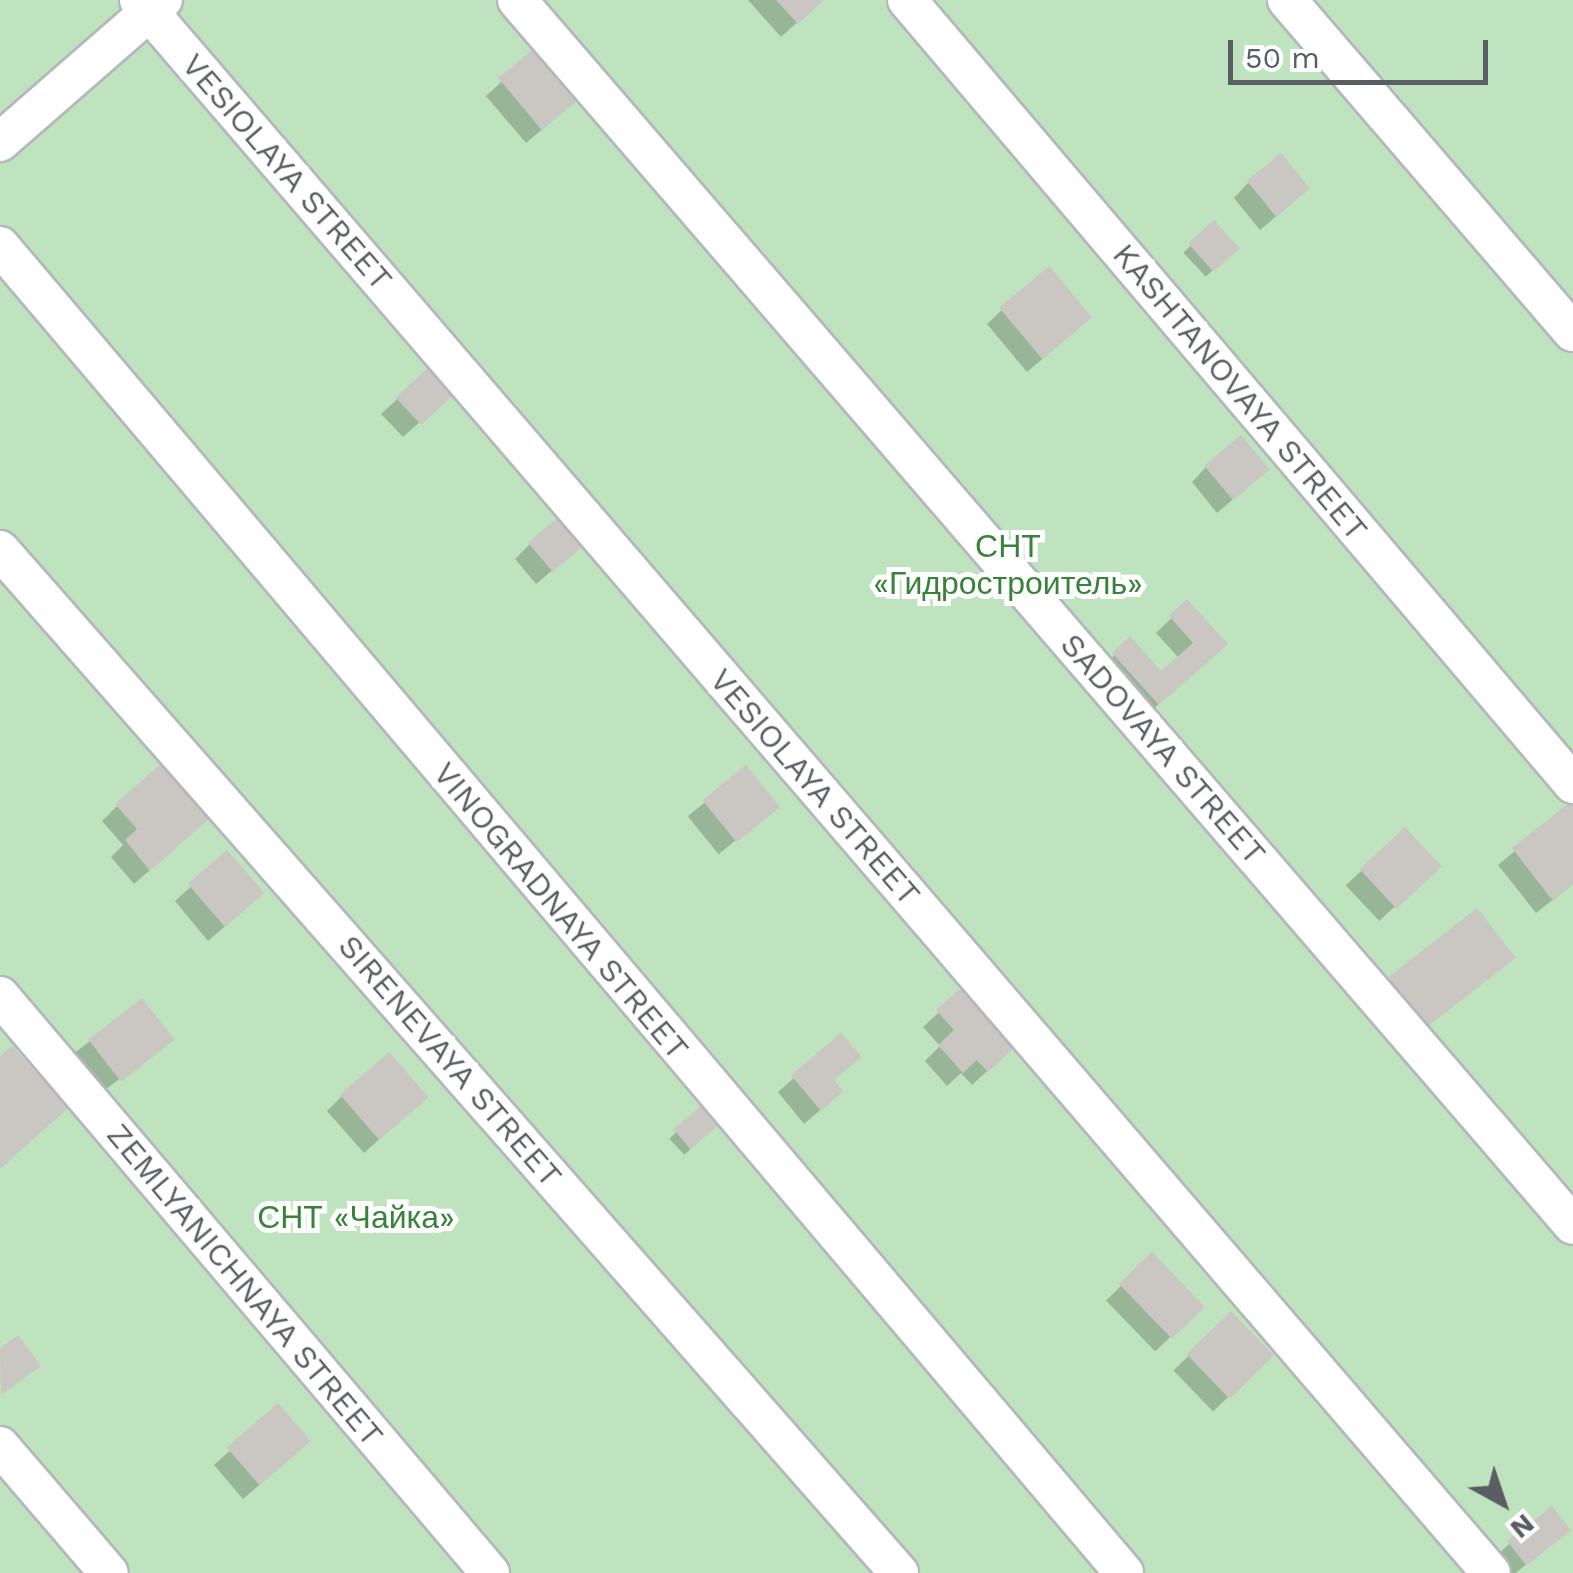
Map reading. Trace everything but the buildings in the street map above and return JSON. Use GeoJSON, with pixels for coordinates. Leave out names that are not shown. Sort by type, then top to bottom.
{"type":"FeatureCollection","features":[{"type":"Feature","properties":{"kind":"street","name":"SADOVAYA STREET"},"geometry":{"type":"LineString","coordinates":[[517,0],[1573,1225]]}},
{"type":"Feature","properties":{"kind":"street","name":"KASHTANOVAYA STREET"},"geometry":{"type":"LineString","coordinates":[[907,0],[1573,784]]}},
{"type":"Feature","properties":{"kind":"street"},"geometry":{"type":"LineString","coordinates":[[1288,0],[1573,332]]}},
{"type":"Feature","properties":{"kind":"street"},"geometry":{"type":"LineString","coordinates":[[0,142],[150,4]]}},
{"type":"Feature","properties":{"kind":"street","name":"VESIOLAYA STREET"},"geometry":{"type":"LineString","coordinates":[[150,4],[1491,1573]]}},
{"type":"Feature","properties":{"kind":"street","name":"VINOGRADNAYA STREET"},"geometry":{"type":"LineString","coordinates":[[0,246],[1124,1573]]}},
{"type":"Feature","properties":{"kind":"street","name":"SIRENEVAYA STREET"},"geometry":{"type":"LineString","coordinates":[[0,550],[900,1573]]}},
{"type":"Feature","properties":{"kind":"street","name":"ZEMLYANICHNAYA STREET"},"geometry":{"type":"LineString","coordinates":[[0,996],[490,1573]]}},
{"type":"Feature","properties":{"kind":"street"},"geometry":{"type":"LineString","coordinates":[[0,1446],[109,1573]]}},
{"type":"Feature","properties":{"kind":"green space","name":"СНТ «Гидростроитель»"},"geometry":{"type":"Polygon","coordinates":[[[0,0],[1573,0],[1573,1573],[0,1573],[0,0]]]}},
{"type":"Feature","properties":{"kind":"park label","name":"СНТ «Чайка»"},"geometry":{"type":"Point","coordinates":[356,1217]}}]}
